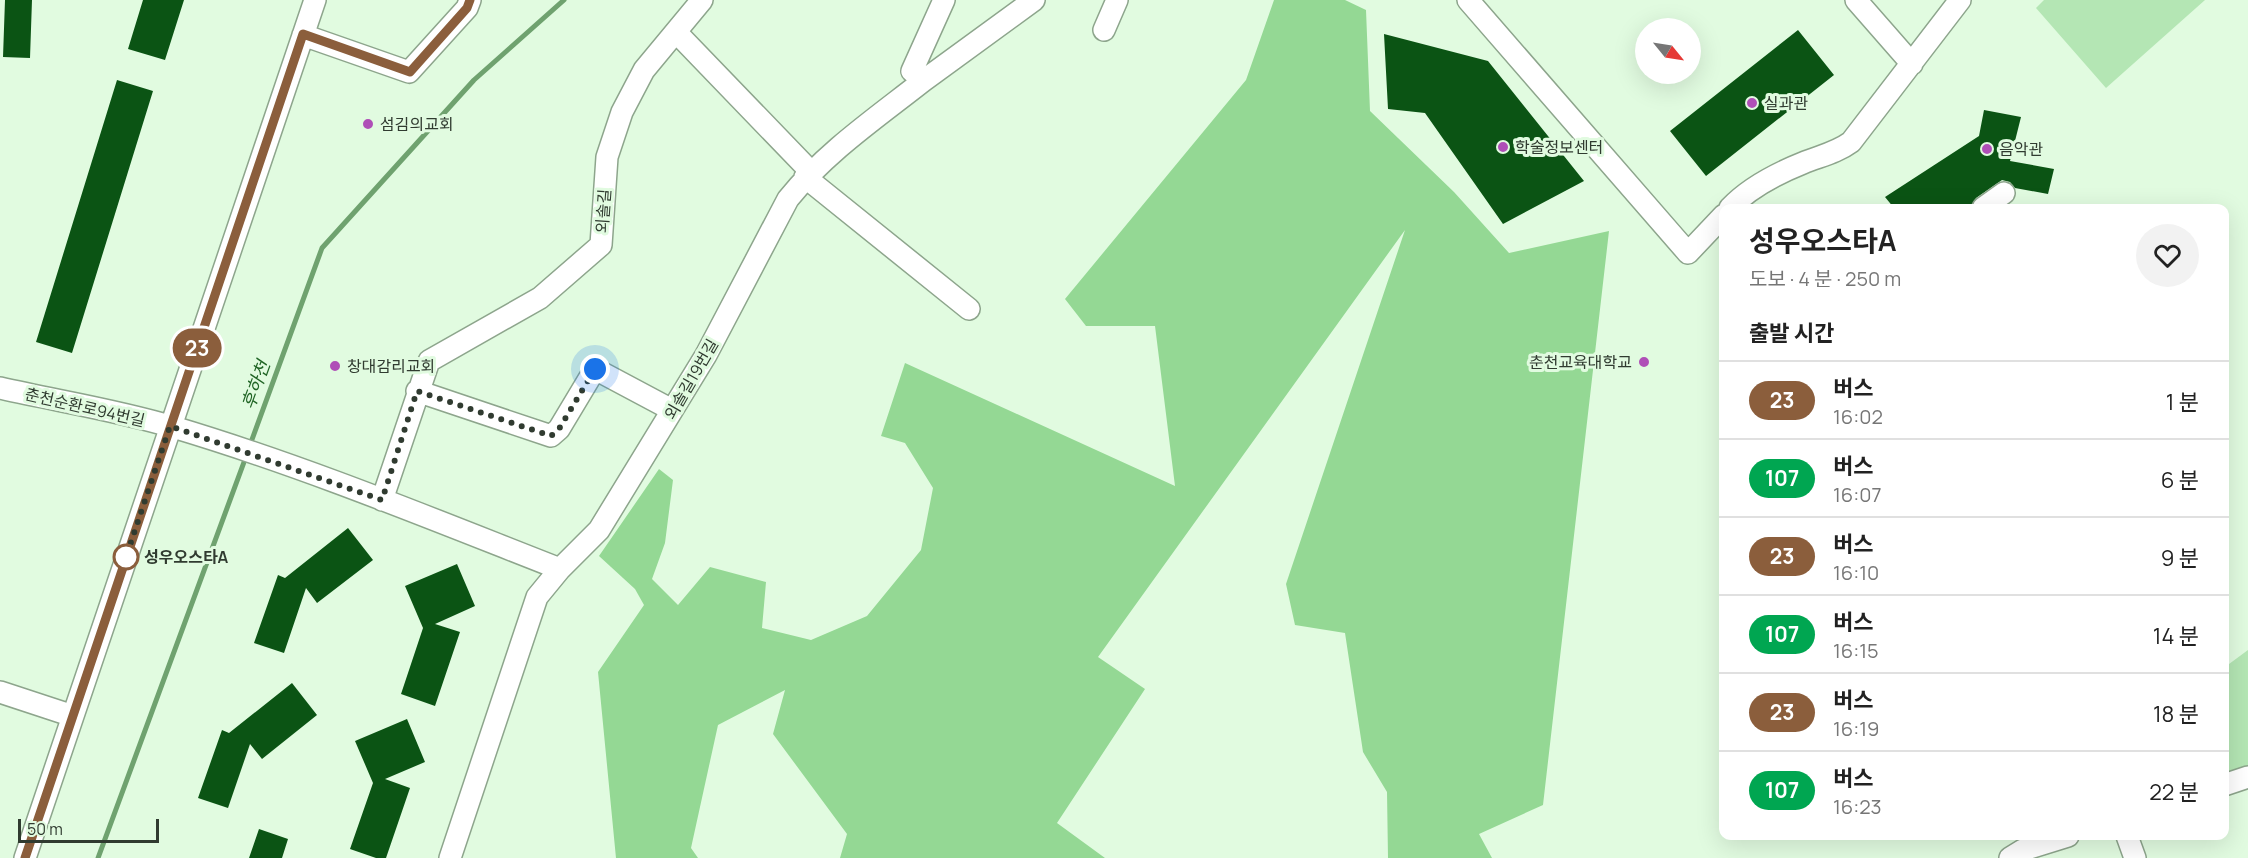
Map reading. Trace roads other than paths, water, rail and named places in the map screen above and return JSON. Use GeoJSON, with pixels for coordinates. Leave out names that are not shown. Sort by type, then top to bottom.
{"type":"FeatureCollection","features":[{"type":"Feature","properties":{"kind":"street"},"geometry":{"type":"LineString","coordinates":[[25,858],[315,0]]}},
{"type":"Feature","properties":{"kind":"street"},"geometry":{"type":"LineString","coordinates":[[303,34],[410,72],[467,8],[470,0]]}},
{"type":"Feature","properties":{"kind":"street","name":"외솔길"},"geometry":{"type":"LineString","coordinates":[[382,500],[429,361],[540,298],[601,245],[607,157],[622,112],[644,69],[702,0]]}},
{"type":"Feature","properties":{"kind":"street"},"geometry":{"type":"LineString","coordinates":[[923,81],[912,71],[944,0]]}},
{"type":"Feature","properties":{"kind":"street","name":"외솔길19번길"},"geometry":{"type":"LineString","coordinates":[[450,858],[537,597],[560,569],[599,530],[706,355],[788,199],[808,175],[923,81],[1034,0]]}},
{"type":"Feature","properties":{"kind":"street"},"geometry":{"type":"LineString","coordinates":[[1104,30],[1117,0]]}},
{"type":"Feature","properties":{"kind":"street"},"geometry":{"type":"LineString","coordinates":[[1468,0],[1688,253],[1719,220]]}},
{"type":"Feature","properties":{"kind":"street"},"geometry":{"type":"LineString","coordinates":[[1856,0],[1912,64]]}},
{"type":"Feature","properties":{"kind":"street"},"geometry":{"type":"LineString","coordinates":[[1734,204],[1785,172],[1802,163],[1840,150],[1851,142],[1960,0]]}},
{"type":"Feature","properties":{"kind":"street"},"geometry":{"type":"LineString","coordinates":[[676,32],[808,175],[969,309]]}},
{"type":"Feature","properties":{"kind":"street"},"geometry":{"type":"LineString","coordinates":[[1989,204],[2004,194]]}},
{"type":"Feature","properties":{"kind":"street"},"geometry":{"type":"LineString","coordinates":[[417,391],[551,436],[559,429],[595,369],[672,410]]}},
{"type":"Feature","properties":{"kind":"street","name":"춘천순환로94번길"},"geometry":{"type":"LineString","coordinates":[[0,388],[170,426]]}},
{"type":"Feature","properties":{"kind":"street"},"geometry":{"type":"LineString","coordinates":[[170,426],[274,460],[560,569]]}},
{"type":"Feature","properties":{"kind":"street"},"geometry":{"type":"LineString","coordinates":[[0,692],[73,716]]}},
{"type":"Feature","properties":{"kind":"street"},"geometry":{"type":"LineString","coordinates":[[2229,783],[2248,777]]}},
{"type":"Feature","properties":{"kind":"street"},"geometry":{"type":"LineString","coordinates":[[2010,858],[2023,850],[2055,840]]}},
{"type":"Feature","properties":{"kind":"street"},"geometry":{"type":"LineString","coordinates":[[2128,840],[2134,858]]}},
{"type":"Feature","properties":{"kind":"waterway","name":"후하천"},"geometry":{"type":"LineString","coordinates":[[250,445],[322,248],[474,80],[564,0]]}},
{"type":"Feature","properties":{"kind":"waterway","name":"후하천"},"geometry":{"type":"LineString","coordinates":[[98,858],[247,454]]}},
{"type":"Feature","properties":{"kind":"place","name":"실과관"},"geometry":{"type":"Point","coordinates":[1752,103]}},
{"type":"Feature","properties":{"kind":"place","name":"섬김의교회"},"geometry":{"type":"Point","coordinates":[368,124]}},
{"type":"Feature","properties":{"kind":"place","name":"학술정보센터"},"geometry":{"type":"Point","coordinates":[1503,147]}},
{"type":"Feature","properties":{"kind":"place","name":"음악관"},"geometry":{"type":"Point","coordinates":[1987,149]}},
{"type":"Feature","properties":{"kind":"place","name":"춘천교육대학교"},"geometry":{"type":"Point","coordinates":[1644,362]}},
{"type":"Feature","properties":{"kind":"place","name":"창대감리교회"},"geometry":{"type":"Point","coordinates":[335,366]}},
{"type":"Feature","properties":{"kind":"place","name":"성우오스타A"},"geometry":{"type":"Point","coordinates":[126,557]}}]}
